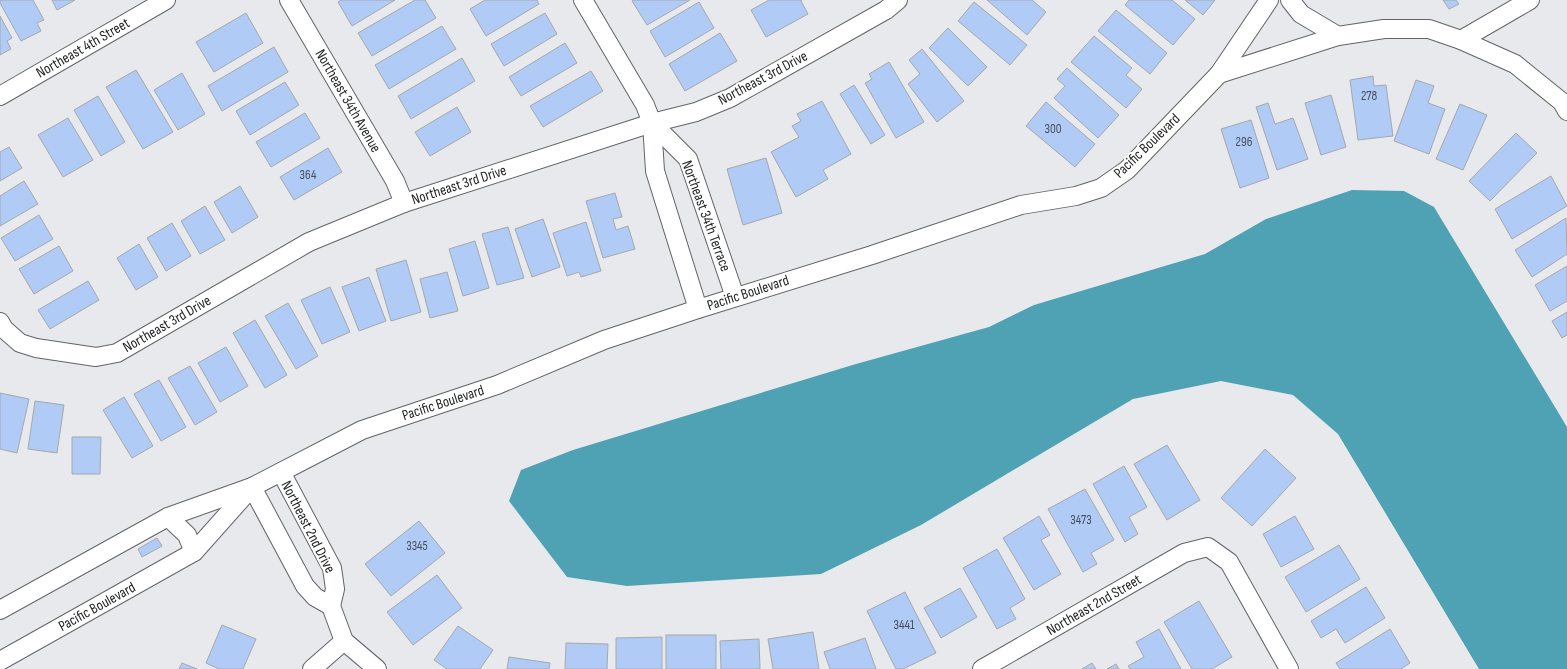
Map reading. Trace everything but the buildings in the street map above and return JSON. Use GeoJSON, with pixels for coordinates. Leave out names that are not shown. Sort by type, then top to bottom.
{"type":"FeatureCollection","features":[{"type":"Feature","properties":{"kind":"street","name":"Northeast 4th Street"},"geometry":{"type":"LineString","coordinates":[[0,96],[166,0]]}},
{"type":"Feature","properties":{"kind":"street","name":"Northeast 34th Avenue"},"geometry":{"type":"LineString","coordinates":[[289,0],[395,181],[404,203]]}},
{"type":"Feature","properties":{"kind":"street","name":"Northeast 34th Terrace"},"geometry":{"type":"LineString","coordinates":[[584,0],[645,105],[652,123],[655,171],[698,309]]}},
{"type":"Feature","properties":{"kind":"street","name":"Pacific Boulevard"},"geometry":{"type":"LineString","coordinates":[[0,610],[168,517],[252,487],[362,430],[497,385],[604,340],[698,309],[872,255],[1021,205],[1076,196],[1101,188],[1127,170],[1219,74],[1269,0]]}},
{"type":"Feature","properties":{"kind":"street"},"geometry":{"type":"LineString","coordinates":[[1290,0],[1301,14],[1338,36]]}},
{"type":"Feature","properties":{"kind":"street"},"geometry":{"type":"LineString","coordinates":[[1461,40],[1530,0]]}},
{"type":"Feature","properties":{"kind":"street","name":"Northeast 3rd Drive"},"geometry":{"type":"LineString","coordinates":[[0,322],[4,329],[20,344],[36,348],[96,357],[117,353],[309,242],[404,203],[652,123],[696,112],[730,98],[888,3]]}},
{"type":"Feature","properties":{"kind":"street"},"geometry":{"type":"LineString","coordinates":[[1219,74],[1338,36],[1384,29],[1428,29],[1461,40],[1515,64],[1562,102],[1567,112]]}},
{"type":"Feature","properties":{"kind":"street","name":"Northeast 34th Terrace"},"geometry":{"type":"LineString","coordinates":[[652,123],[688,159],[735,297]]}},
{"type":"Feature","properties":{"kind":"street","name":"Northeast 2nd Drive"},"geometry":{"type":"LineString","coordinates":[[252,487],[305,586],[315,597],[331,606],[335,589],[332,568],[281,472]]}},
{"type":"Feature","properties":{"kind":"street","name":"Pacific Boulevard"},"geometry":{"type":"LineString","coordinates":[[0,661],[194,552],[252,487]]}},
{"type":"Feature","properties":{"kind":"street"},"geometry":{"type":"LineString","coordinates":[[168,517],[187,535],[194,552]]}},
{"type":"Feature","properties":{"kind":"street","name":"Northeast 2nd Street"},"geometry":{"type":"LineString","coordinates":[[982,669],[1184,553],[1208,547],[1229,562],[1289,669]]}},
{"type":"Feature","properties":{"kind":"street"},"geometry":{"type":"LineString","coordinates":[[331,606],[344,640],[377,669]]}},
{"type":"Feature","properties":{"kind":"street"},"geometry":{"type":"LineString","coordinates":[[312,669],[344,640]]}},
{"type":"Feature","properties":{"kind":"water"},"geometry":{"type":"Polygon","coordinates":[[[1352,190],[1404,191],[1434,207],[1567,427],[1567,669],[1479,669],[1338,434],[1293,395],[1221,381],[1133,399],[921,525],[821,574],[627,586],[567,577],[509,501],[521,470],[573,450],[856,364],[989,327],[1034,305],[1205,254],[1266,219],[1352,190]]]}}]}
